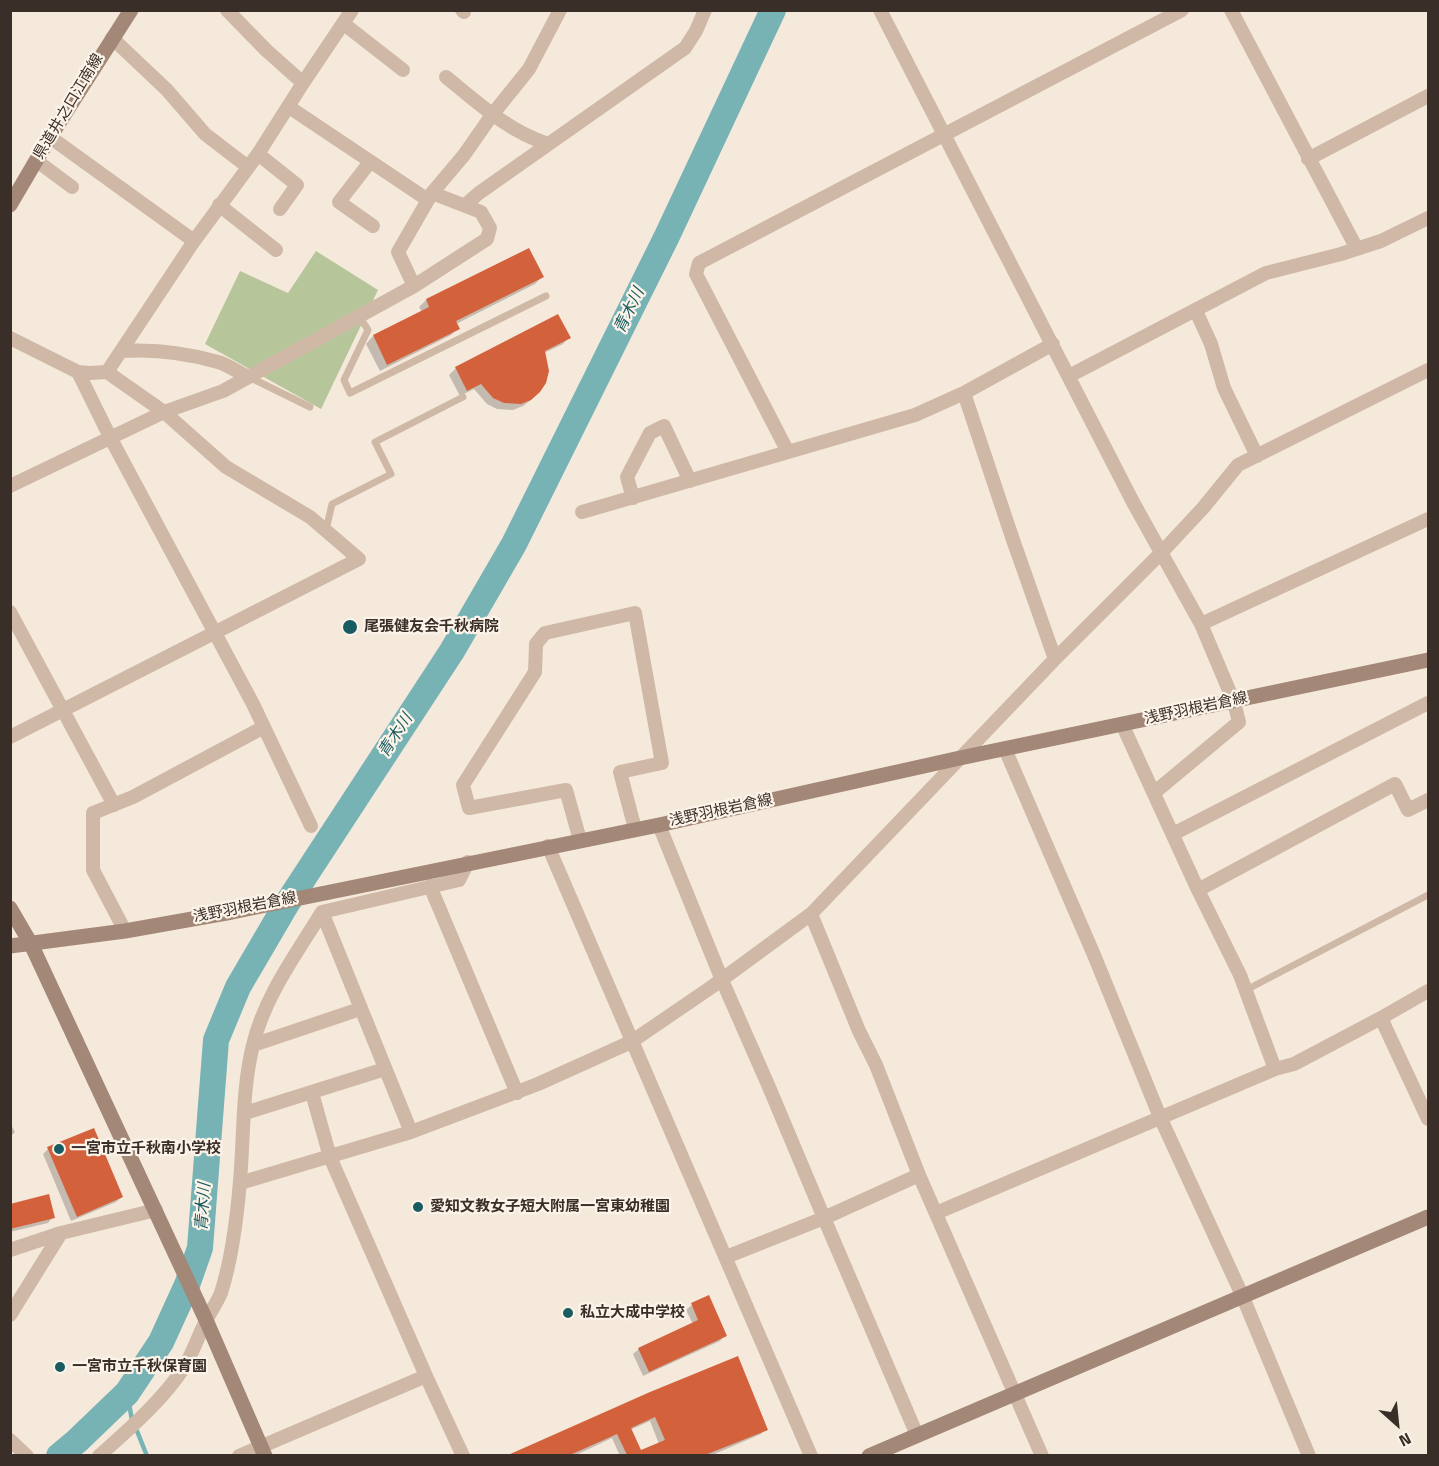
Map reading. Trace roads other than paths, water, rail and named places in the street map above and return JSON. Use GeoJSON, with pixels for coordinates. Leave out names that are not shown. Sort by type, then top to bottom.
{"type":"FeatureCollection","features":[{"type":"Feature","properties":{"kind":"main road","name":"県道井之口江南線"},"geometry":{"type":"LineString","coordinates":[[10,205],[50,137],[131,10]]}},
{"type":"Feature","properties":{"kind":"main road","name":"浅野羽根岩倉線"},"geometry":{"type":"LineString","coordinates":[[10,946],[124,931],[232,912],[468,862],[659,825],[960,758],[1428,660]]}},
{"type":"Feature","properties":{"kind":"main road"},"geometry":{"type":"LineString","coordinates":[[10,908],[31,944],[156,1210],[263,1451]]}},
{"type":"Feature","properties":{"kind":"main road"},"geometry":{"type":"LineString","coordinates":[[868,1455],[1428,1217]]}},
{"type":"Feature","properties":{"kind":"street"},"geometry":{"type":"LineString","coordinates":[[227,10],[266,50],[303,83]]}},
{"type":"Feature","properties":{"kind":"street"},"geometry":{"type":"LineString","coordinates":[[414,286],[398,252],[430,196],[529,69],[560,10]]}},
{"type":"Feature","properties":{"kind":"street"},"geometry":{"type":"LineString","coordinates":[[465,205],[686,48],[705,10]]}},
{"type":"Feature","properties":{"kind":"street"},"geometry":{"type":"LineString","coordinates":[[880,10],[943,136],[1070,375],[1134,504],[1201,624],[1234,702],[1239,722],[1155,792]]}},
{"type":"Feature","properties":{"kind":"street"},"geometry":{"type":"LineString","coordinates":[[788,452],[696,274],[699,263],[1182,10]]}},
{"type":"Feature","properties":{"kind":"street"},"geometry":{"type":"LineString","coordinates":[[1231,10],[1357,249]]}},
{"type":"Feature","properties":{"kind":"street"},"geometry":{"type":"LineString","coordinates":[[107,372],[194,241],[258,154],[346,16],[403,70]]}},
{"type":"Feature","properties":{"kind":"street"},"geometry":{"type":"LineString","coordinates":[[112,38],[167,90],[205,134],[248,167]]}},
{"type":"Feature","properties":{"kind":"street"},"geometry":{"type":"LineString","coordinates":[[446,77],[511,128],[528,138],[548,144]]}},
{"type":"Feature","properties":{"kind":"street"},"geometry":{"type":"LineString","coordinates":[[1308,159],[1428,96]]}},
{"type":"Feature","properties":{"kind":"street"},"geometry":{"type":"LineString","coordinates":[[10,486],[164,412],[223,391],[414,286],[487,239],[490,228],[482,212],[430,196],[370,162],[289,107]]}},
{"type":"Feature","properties":{"kind":"street"},"geometry":{"type":"LineString","coordinates":[[50,137],[194,241]]}},
{"type":"Feature","properties":{"kind":"street"},"geometry":{"type":"LineString","coordinates":[[258,154],[297,185],[280,209]]}},
{"type":"Feature","properties":{"kind":"street"},"geometry":{"type":"LineString","coordinates":[[37,161],[72,187]]}},
{"type":"Feature","properties":{"kind":"street"},"geometry":{"type":"LineString","coordinates":[[370,162],[339,202],[373,226]]}},
{"type":"Feature","properties":{"kind":"street"},"geometry":{"type":"LineString","coordinates":[[219,205],[276,250]]}},
{"type":"Feature","properties":{"kind":"street"},"geometry":{"type":"LineString","coordinates":[[1070,375],[1266,273],[1381,241],[1428,218]]}},
{"type":"Feature","properties":{"kind":"street"},"geometry":{"type":"LineString","coordinates":[[1196,311],[1211,344],[1224,388],[1257,456]]}},
{"type":"Feature","properties":{"kind":"street"},"geometry":{"type":"LineString","coordinates":[[10,338],[78,372],[90,374],[107,372],[164,412],[226,467],[310,517],[359,559],[10,737]]}},
{"type":"Feature","properties":{"kind":"street"},"geometry":{"type":"LineString","coordinates":[[582,512],[915,416],[964,393],[1053,344]]}},
{"type":"Feature","properties":{"kind":"street"},"geometry":{"type":"LineString","coordinates":[[121,351],[145,350],[184,355],[219,363],[247,376]]}},
{"type":"Feature","properties":{"kind":"street"},"geometry":{"type":"LineString","coordinates":[[240,1183],[411,1132],[517,1093],[631,1042],[722,980],[811,914],[1055,659],[1162,552],[1203,508],[1238,465],[1428,370]]}},
{"type":"Feature","properties":{"kind":"street"},"geometry":{"type":"LineString","coordinates":[[78,372],[110,437],[264,727],[311,826]]}},
{"type":"Feature","properties":{"kind":"street"},"geometry":{"type":"LineString","coordinates":[[964,393],[1055,659]]}},
{"type":"Feature","properties":{"kind":"street"},"geometry":{"type":"LineString","coordinates":[[633,498],[627,477],[650,433],[664,426],[690,481]]}},
{"type":"Feature","properties":{"kind":"street"},"geometry":{"type":"LineString","coordinates":[[1201,624],[1428,519]]}},
{"type":"Feature","properties":{"kind":"street"},"geometry":{"type":"LineString","coordinates":[[10,612],[114,805]]}},
{"type":"Feature","properties":{"kind":"street"},"geometry":{"type":"LineString","coordinates":[[580,840],[566,790],[469,808],[463,785],[535,672],[536,644],[545,633],[635,613],[662,763],[620,772],[635,829]]}},
{"type":"Feature","properties":{"kind":"street"},"geometry":{"type":"LineString","coordinates":[[1173,834],[1428,703]]}},
{"type":"Feature","properties":{"kind":"street"},"geometry":{"type":"LineString","coordinates":[[1122,724],[1246,990],[1275,1069]]}},
{"type":"Feature","properties":{"kind":"street"},"geometry":{"type":"LineString","coordinates":[[124,931],[93,870],[93,813],[133,797],[264,727]]}},
{"type":"Feature","properties":{"kind":"street"},"geometry":{"type":"LineString","coordinates":[[1005,749],[1094,955],[1160,1117],[1242,1295],[1310,1455]]}},
{"type":"Feature","properties":{"kind":"street"},"geometry":{"type":"LineString","coordinates":[[1198,891],[1395,784],[1408,810],[1428,800]]}},
{"type":"Feature","properties":{"kind":"street"},"geometry":{"type":"LineString","coordinates":[[659,825],[722,980],[917,1434]]}},
{"type":"Feature","properties":{"kind":"street"},"geometry":{"type":"LineString","coordinates":[[548,846],[811,1455]]}},
{"type":"Feature","properties":{"kind":"street"},"geometry":{"type":"LineString","coordinates":[[99,1455],[170,1387],[185,1366],[220,1295],[229,1258],[240,1183],[247,1077],[258,1026],[322,912],[459,880],[468,862]]}},
{"type":"Feature","properties":{"kind":"street"},"geometry":{"type":"LineString","coordinates":[[430,886],[517,1093]]}},
{"type":"Feature","properties":{"kind":"street"},"geometry":{"type":"LineString","coordinates":[[322,912],[411,1132]]}},
{"type":"Feature","properties":{"kind":"street"},"geometry":{"type":"LineString","coordinates":[[811,914],[859,1031],[876,1065],[919,1174],[1042,1455]]}},
{"type":"Feature","properties":{"kind":"street"},"geometry":{"type":"LineString","coordinates":[[936,1213],[1275,1069],[1294,1064],[1428,991]]}},
{"type":"Feature","properties":{"kind":"street"},"geometry":{"type":"LineString","coordinates":[[253,1045],[360,1009]]}},
{"type":"Feature","properties":{"kind":"street"},"geometry":{"type":"LineString","coordinates":[[1382,1018],[1428,1119]]}},
{"type":"Feature","properties":{"kind":"street"},"geometry":{"type":"LineString","coordinates":[[245,1113],[385,1069]]}},
{"type":"Feature","properties":{"kind":"street"},"geometry":{"type":"LineString","coordinates":[[312,1093],[330,1157],[463,1455]]}},
{"type":"Feature","properties":{"kind":"street"},"geometry":{"type":"LineString","coordinates":[[726,1257],[824,1218],[919,1174]]}},
{"type":"Feature","properties":{"kind":"street"},"geometry":{"type":"LineString","coordinates":[[10,1250],[61,1233],[156,1210]]}},
{"type":"Feature","properties":{"kind":"street"},"geometry":{"type":"LineString","coordinates":[[10,1315],[61,1233]]}},
{"type":"Feature","properties":{"kind":"street"},"geometry":{"type":"LineString","coordinates":[[239,1455],[263,1451],[426,1376]]}},
{"type":"Feature","properties":{"kind":"lane"},"geometry":{"type":"LineString","coordinates":[[360,316],[368,330],[344,380],[350,393],[546,296]]}},
{"type":"Feature","properties":{"kind":"lane"},"geometry":{"type":"LineString","coordinates":[[247,376],[309,407]]}},
{"type":"Feature","properties":{"kind":"lane"},"geometry":{"type":"LineString","coordinates":[[326,530],[333,504],[391,474],[375,442],[463,397]]}},
{"type":"Feature","properties":{"kind":"lane"},"geometry":{"type":"LineString","coordinates":[[1246,990],[1428,895]]}},
{"type":"Feature","properties":{"kind":"waterway","name":"青木川"},"geometry":{"type":"LineString","coordinates":[[59,1456],[127,1393],[161,1342],[187,1285],[200,1248],[216,1040],[238,987],[286,905],[452,651],[514,544],[667,236],[773,10]]}},
{"type":"Feature","properties":{"kind":"waterway"},"geometry":{"type":"LineString","coordinates":[[127,1393],[132,1420]]}},
{"type":"Feature","properties":{"kind":"waterway"},"geometry":{"type":"LineString","coordinates":[[137,1431],[147,1456]]}},
{"type":"Feature","properties":{"kind":"place","name":"尾張健友会千秋病院"},"geometry":{"type":"Point","coordinates":[350,627]}},
{"type":"Feature","properties":{"kind":"place","name":"一宮市立千秋南小学校"},"geometry":{"type":"Point","coordinates":[59,1149]}},
{"type":"Feature","properties":{"kind":"place","name":"愛知文教女子短大附属一宮東幼稚園"},"geometry":{"type":"Point","coordinates":[418,1207]}},
{"type":"Feature","properties":{"kind":"place","name":"私立大成中学校"},"geometry":{"type":"Point","coordinates":[568,1313]}},
{"type":"Feature","properties":{"kind":"place","name":"一宮市立千秋保育園"},"geometry":{"type":"Point","coordinates":[60,1367]}}]}
